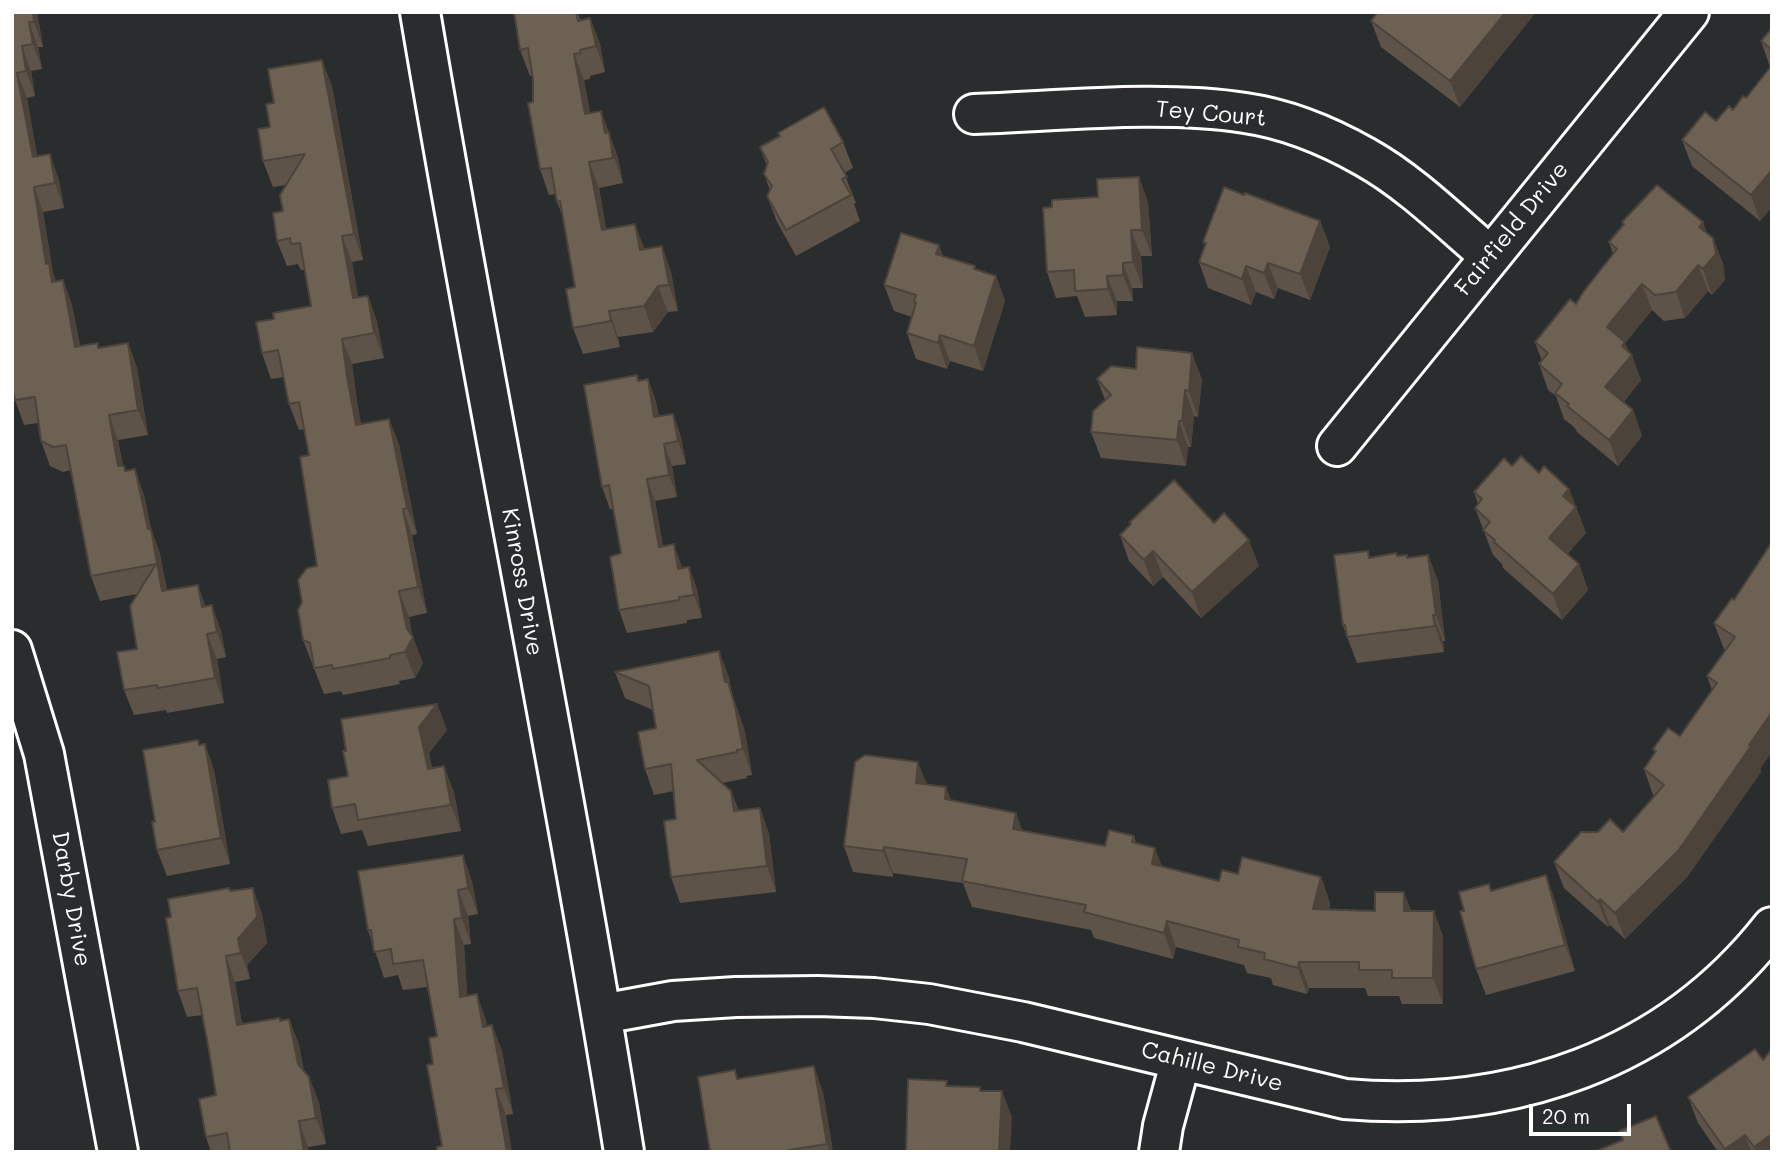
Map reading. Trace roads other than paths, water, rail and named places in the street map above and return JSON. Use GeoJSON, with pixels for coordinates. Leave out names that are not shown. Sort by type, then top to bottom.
{"type":"FeatureCollection","features":[{"type":"Feature","properties":{"kind":"street","name":"Kinross Drive"},"geometry":{"type":"LineString","coordinates":[[420,12],[453,213],[602,1014],[624,1152]]}},
{"type":"Feature","properties":{"kind":"street","name":"Fairfield Drive"},"geometry":{"type":"LineString","coordinates":[[1337,446],[1689,12]]}},
{"type":"Feature","properties":{"kind":"street","name":"Tey Court"},"geometry":{"type":"LineString","coordinates":[[974,114],[1181,108],[1247,113],[1290,123],[1332,139],[1367,158],[1404,184],[1490,256]]}},
{"type":"Feature","properties":{"kind":"street","name":"Darby Drive"},"geometry":{"type":"LineString","coordinates":[[12,650],[44,754],[118,1152]]}},
{"type":"Feature","properties":{"kind":"street","name":"Cahille Drive"},"geometry":{"type":"LineString","coordinates":[[602,1014],[673,1001],[736,997],[874,998],[929,1004],[1023,1022],[1345,1099],[1434,1101],[1527,1087],[1572,1073],[1647,1037],[1716,986],[1751,953],[1772,927]]}},
{"type":"Feature","properties":{"kind":"street"},"geometry":{"type":"LineString","coordinates":[[1159,1152],[1163,1126],[1181,1060]]}}]}
